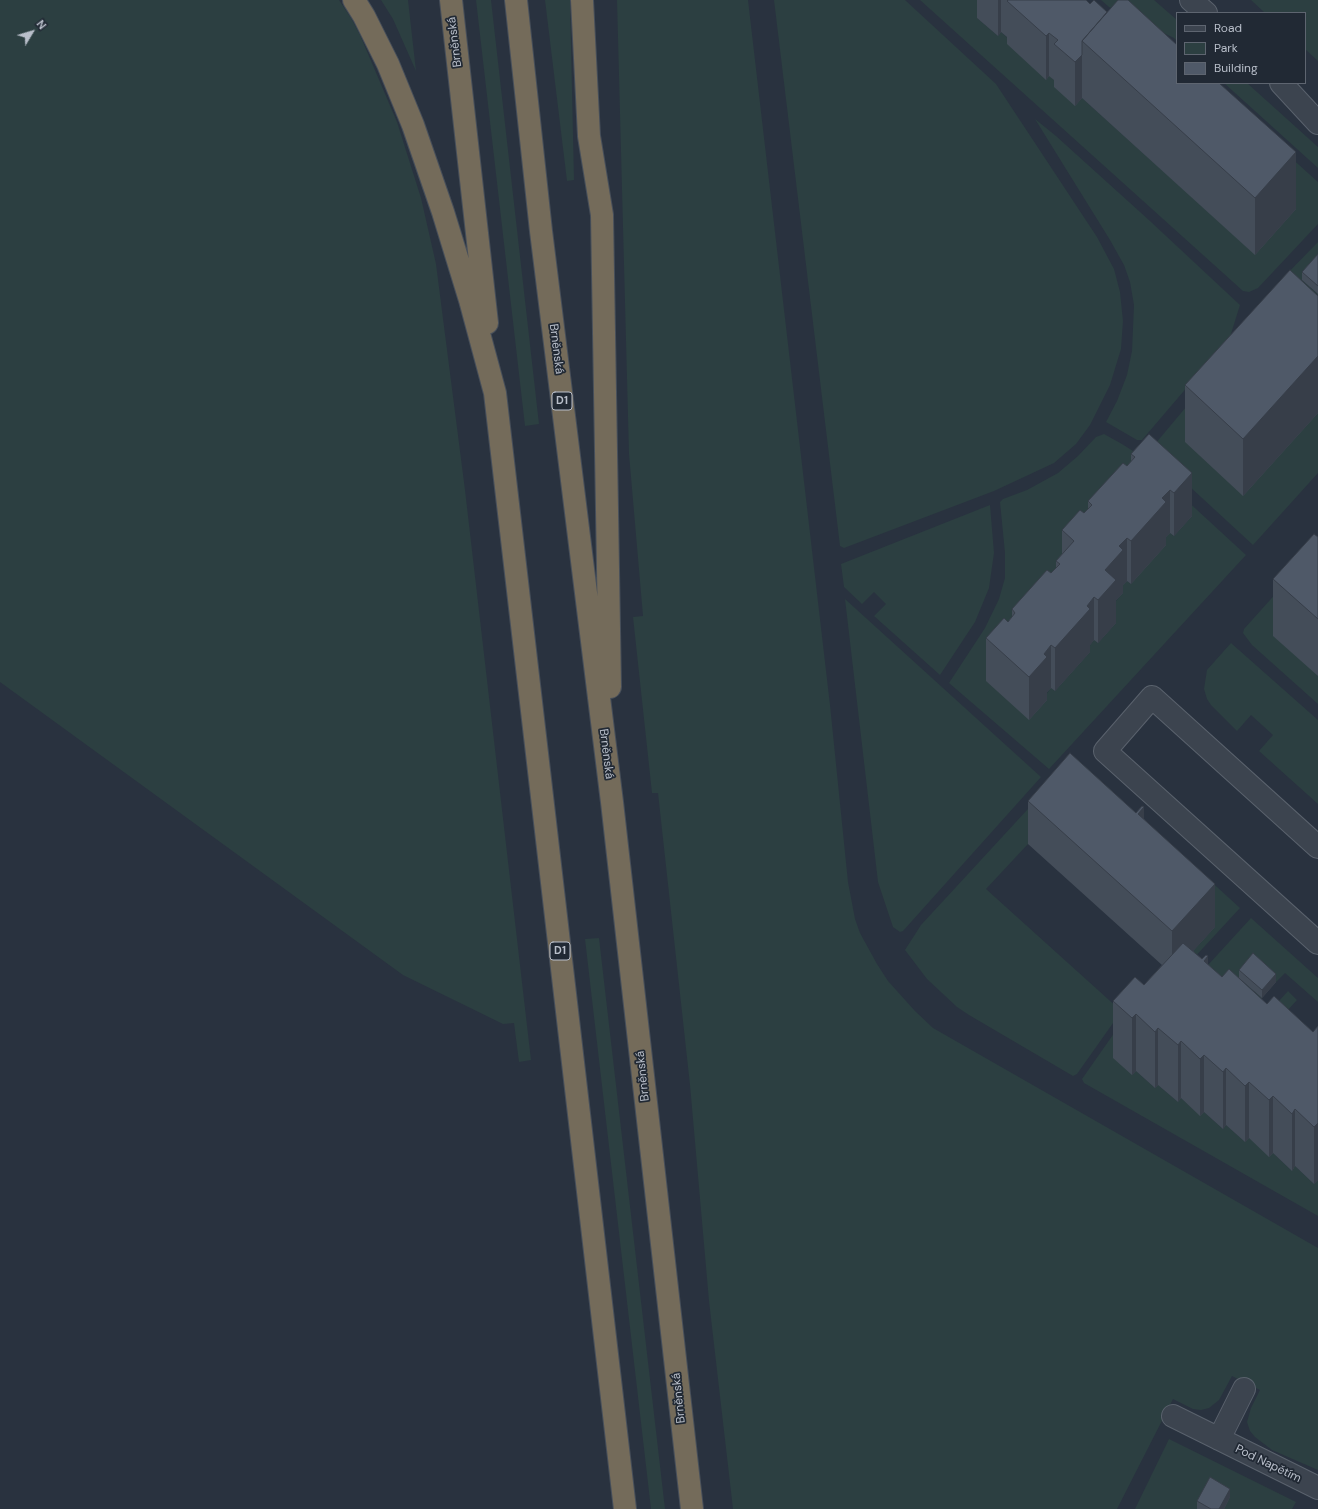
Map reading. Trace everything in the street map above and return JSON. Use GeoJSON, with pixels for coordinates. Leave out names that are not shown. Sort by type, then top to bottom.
{"type":"FeatureCollection","features":[{"type":"Feature","properties":{"kind":"highway"},"geometry":{"type":"LineString","coordinates":[[354,0],[388,64],[413,125],[443,212],[470,300],[495,393]]}},
{"type":"Feature","properties":{"kind":"highway","name":"Brněnská"},"geometry":{"type":"LineString","coordinates":[[450,0],[495,393]]}},
{"type":"Feature","properties":{"kind":"highway","name":"Brněnská"},"geometry":{"type":"LineString","coordinates":[[516,0],[541,231],[612,802],[692,1509]]}},
{"type":"Feature","properties":{"kind":"highway"},"geometry":{"type":"LineString","coordinates":[[582,0],[589,136],[602,215],[612,802]]}},
{"type":"Feature","properties":{"kind":"highway","name":"D1"},"geometry":{"type":"LineString","coordinates":[[495,393],[625,1509]]}},
{"type":"Feature","properties":{"kind":"street"},"geometry":{"type":"LineString","coordinates":[[1191,0],[1205,12]]}},
{"type":"Feature","properties":{"kind":"street"},"geometry":{"type":"LineString","coordinates":[[1282,84],[1318,123]]}},
{"type":"Feature","properties":{"kind":"street"},"geometry":{"type":"LineString","coordinates":[[1318,847],[1152,697],[1105,751],[1318,943]]}},
{"type":"Feature","properties":{"kind":"street"},"geometry":{"type":"LineString","coordinates":[[1219,1439],[1244,1389]]}},
{"type":"Feature","properties":{"kind":"street","name":"Pod Napětím"},"geometry":{"type":"LineString","coordinates":[[1172,1416],[1318,1488]]}},
{"type":"Feature","properties":{"kind":"green space"},"geometry":{"type":"Polygon","coordinates":[[[0,0],[339,0],[360,35],[397,122],[421,198],[436,264],[465,490],[531,1060],[519,1062],[514,1023],[503,1024],[403,975],[0,682],[0,0]]]}},
{"type":"Feature","properties":{"kind":"green space"},"geometry":{"type":"Polygon","coordinates":[[[381,0],[408,0],[416,71],[393,19],[381,0]]]}},
{"type":"Feature","properties":{"kind":"green space"},"geometry":{"type":"Polygon","coordinates":[[[476,0],[491,0],[539,424],[525,426],[476,0]]]}},
{"type":"Feature","properties":{"kind":"green space"},"geometry":{"type":"Polygon","coordinates":[[[545,0],[570,0],[574,180],[567,181],[545,0]]]}},
{"type":"Feature","properties":{"kind":"green space"},"geometry":{"type":"Polygon","coordinates":[[[617,0],[748,0],[830,705],[848,882],[855,919],[860,933],[888,981],[915,1011],[933,1028],[1318,1248],[1318,1470],[1272,1450],[1255,1437],[1250,1431],[1247,1422],[1251,1408],[1260,1390],[1232,1376],[1219,1400],[1209,1408],[1201,1410],[1193,1409],[1173,1399],[1117,1509],[733,1509],[709,1301],[690,1085],[658,793],[652,793],[633,617],[643,616],[629,454],[617,0]]]}},
{"type":"Feature","properties":{"kind":"green space"},"geometry":{"type":"Polygon","coordinates":[[[774,0],[905,0],[996,84],[1097,237],[1114,269],[1120,292],[1123,321],[1121,349],[1110,385],[1090,425],[1076,444],[1054,463],[994,491],[844,548],[840,546],[774,0]]]}},
{"type":"Feature","properties":{"kind":"green space"},"geometry":{"type":"Polygon","coordinates":[[[920,0],[980,0],[977,18],[998,36],[1001,32],[1058,83],[1055,87],[1075,105],[1082,98],[1255,254],[1177,84],[1209,84],[1318,182],[1318,224],[1258,288],[1249,292],[1243,291],[920,0]]]}},
{"type":"Feature","properties":{"kind":"green space"},"geometry":{"type":"Polygon","coordinates":[[[1101,0],[1154,0],[1176,19],[1176,40],[1174,38],[1109,7],[1101,0]]]}},
{"type":"Feature","properties":{"kind":"green space"},"geometry":{"type":"Polygon","coordinates":[[[1251,0],[1318,0],[1318,61],[1306,50],[1306,12],[1264,12],[1251,0]]]}},
{"type":"Feature","properties":{"kind":"green space"},"geometry":{"type":"Polygon","coordinates":[[[1225,84],[1248,84],[1318,147],[1318,168],[1225,84]]]}},
{"type":"Feature","properties":{"kind":"green space"},"geometry":{"type":"Polygon","coordinates":[[[1035,119],[1056,136],[1150,221],[1240,305],[1230,337],[1142,440],[1137,440],[1106,422],[1117,401],[1127,375],[1132,351],[1134,305],[1130,282],[1124,265],[1110,240],[1035,119]]]}},
{"type":"Feature","properties":{"kind":"green space"},"geometry":{"type":"Polygon","coordinates":[[[1318,242],[1318,262],[1302,280],[1318,294],[1318,315],[1280,281],[1318,242]]]}},
{"type":"Feature","properties":{"kind":"green space"},"geometry":{"type":"Polygon","coordinates":[[[1279,296],[1318,413],[1318,473],[1253,545],[1150,450],[1279,296]]]}},
{"type":"Feature","properties":{"kind":"green space"},"geometry":{"type":"Polygon","coordinates":[[[1104,434],[1133,451],[1246,555],[1049,769],[949,683],[985,628],[999,599],[1005,578],[1005,553],[1000,502],[1003,499],[1027,490],[1058,473],[1078,456],[1096,437],[1104,434]],[[1192,516],[1004,661],[1044,697],[1051,688],[1055,691],[1090,652],[1087,649],[1094,640],[1098,643],[1116,623],[1105,613],[1123,593],[1119,589],[1127,581],[1131,584],[1162,541],[1170,533],[1174,536],[1192,516]]]}},
{"type":"Feature","properties":{"kind":"green space"},"geometry":{"type":"Polygon","coordinates":[[[990,505],[994,553],[989,588],[975,622],[940,675],[874,616],[886,604],[874,592],[862,604],[844,587],[841,564],[990,505]]]}},
{"type":"Feature","properties":{"kind":"green space"},"geometry":{"type":"Polygon","coordinates":[[[1296,571],[1318,676],[1318,704],[1252,645],[1243,633],[1244,629],[1296,571]]]}},
{"type":"Feature","properties":{"kind":"green space"},"geometry":{"type":"Polygon","coordinates":[[[845,599],[1041,777],[903,931],[900,932],[893,927],[878,882],[845,599]]]}},
{"type":"Feature","properties":{"kind":"green space"},"geometry":{"type":"Polygon","coordinates":[[[1231,643],[1318,720],[1318,804],[1259,751],[1273,735],[1251,715],[1237,731],[1207,699],[1204,689],[1207,670],[1231,643]]]}},
{"type":"Feature","properties":{"kind":"green space"},"geometry":{"type":"Polygon","coordinates":[[[1074,759],[1078,760],[1240,908],[1168,986],[1160,987],[1215,927],[1028,844],[986,889],[1119,1009],[1118,1016],[1077,1074],[1073,1076],[957,1007],[927,979],[905,950],[921,925],[1074,759]]]}},
{"type":"Feature","properties":{"kind":"green space"},"geometry":{"type":"Polygon","coordinates":[[[1251,918],[1318,978],[1318,1002],[1285,973],[1276,982],[1239,978],[1262,998],[1253,1008],[1208,965],[1251,918]]]}},
{"type":"Feature","properties":{"kind":"green space"},"geometry":{"type":"Polygon","coordinates":[[[599,938],[665,1509],[651,1509],[585,939],[599,938]]]}},
{"type":"Feature","properties":{"kind":"green space"},"geometry":{"type":"Polygon","coordinates":[[[1288,991],[1297,1000],[1287,1011],[1269,1012],[1288,991]]]}},
{"type":"Feature","properties":{"kind":"green space"},"geometry":{"type":"Polygon","coordinates":[[[1124,1019],[1132,1075],[1136,1071],[1155,1088],[1158,1085],[1178,1102],[1181,1098],[1200,1115],[1204,1112],[1223,1129],[1226,1125],[1245,1142],[1249,1138],[1273,1153],[1291,1170],[1295,1166],[1314,1184],[1318,1180],[1318,1216],[1084,1083],[1082,1079],[1124,1019]]]}},
{"type":"Feature","properties":{"kind":"green space"},"geometry":{"type":"Polygon","coordinates":[[[1169,1439],[1296,1502],[1292,1509],[1135,1509],[1169,1439]]]}},
{"type":"Feature","properties":{"kind":"building"},"geometry":{"type":"Polygon","coordinates":[[[1086,0],[1090,4],[1094,0],[1107,12],[1082,41],[1082,55],[1075,62],[1054,44],[1058,40],[1049,33],[1046,36],[1007,1],[1086,0]]]}},
{"type":"Feature","properties":{"kind":"building"},"geometry":{"type":"Polygon","coordinates":[[[1118,0],[1128,0],[1176,44],[1176,84],[1220,84],[1296,152],[1255,198],[1082,41],[1118,0]]]}},
{"type":"Feature","properties":{"kind":"building"},"geometry":{"type":"Polygon","coordinates":[[[1318,254],[1318,286],[1302,272],[1318,254]]]}},
{"type":"Feature","properties":{"kind":"building"},"geometry":{"type":"Polygon","coordinates":[[[1290,270],[1318,296],[1318,356],[1243,439],[1185,385],[1290,270]]]}},
{"type":"Feature","properties":{"kind":"building"},"geometry":{"type":"Polygon","coordinates":[[[1149,434],[1192,473],[1174,493],[1170,490],[1162,498],[1166,502],[1131,541],[1127,538],[1119,546],[1123,550],[1105,570],[1116,580],[1098,600],[1094,597],[1087,606],[1090,609],[1055,648],[1051,645],[1044,654],[1047,657],[1029,677],[986,638],[1004,618],[1008,622],[1015,613],[1012,609],[1047,570],[1051,573],[1060,564],[1056,561],[1074,541],[1062,530],[1080,510],[1084,513],[1092,505],[1088,501],[1123,463],[1127,466],[1135,457],[1131,454],[1149,434]]]}},
{"type":"Feature","properties":{"kind":"building"},"geometry":{"type":"Polygon","coordinates":[[[1314,534],[1318,537],[1318,619],[1273,579],[1314,534]]]}},
{"type":"Feature","properties":{"kind":"building"},"geometry":{"type":"Polygon","coordinates":[[[1070,753],[1136,813],[1142,806],[1144,807],[1138,814],[1215,884],[1172,931],[1028,801],[1070,753]]]}},
{"type":"Feature","properties":{"kind":"building"},"geometry":{"type":"Polygon","coordinates":[[[1183,943],[1202,959],[1206,955],[1208,956],[1204,961],[1222,977],[1229,969],[1267,1004],[1274,996],[1313,1032],[1318,1026],[1318,1123],[1314,1127],[1295,1109],[1292,1114],[1273,1096],[1269,1100],[1249,1082],[1245,1086],[1226,1068],[1223,1072],[1204,1055],[1200,1059],[1181,1041],[1178,1045],[1158,1028],[1155,1032],[1136,1014],[1132,1018],[1113,1001],[1135,977],[1144,985],[1183,943]]]}},
{"type":"Feature","properties":{"kind":"building"},"geometry":{"type":"Polygon","coordinates":[[[1253,953],[1276,974],[1262,990],[1239,970],[1253,953]]]}},
{"type":"Feature","properties":{"kind":"building"},"geometry":{"type":"Polygon","coordinates":[[[1210,1477],[1230,1489],[1219,1509],[1211,1509],[1197,1501],[1210,1477]]]}}]}
